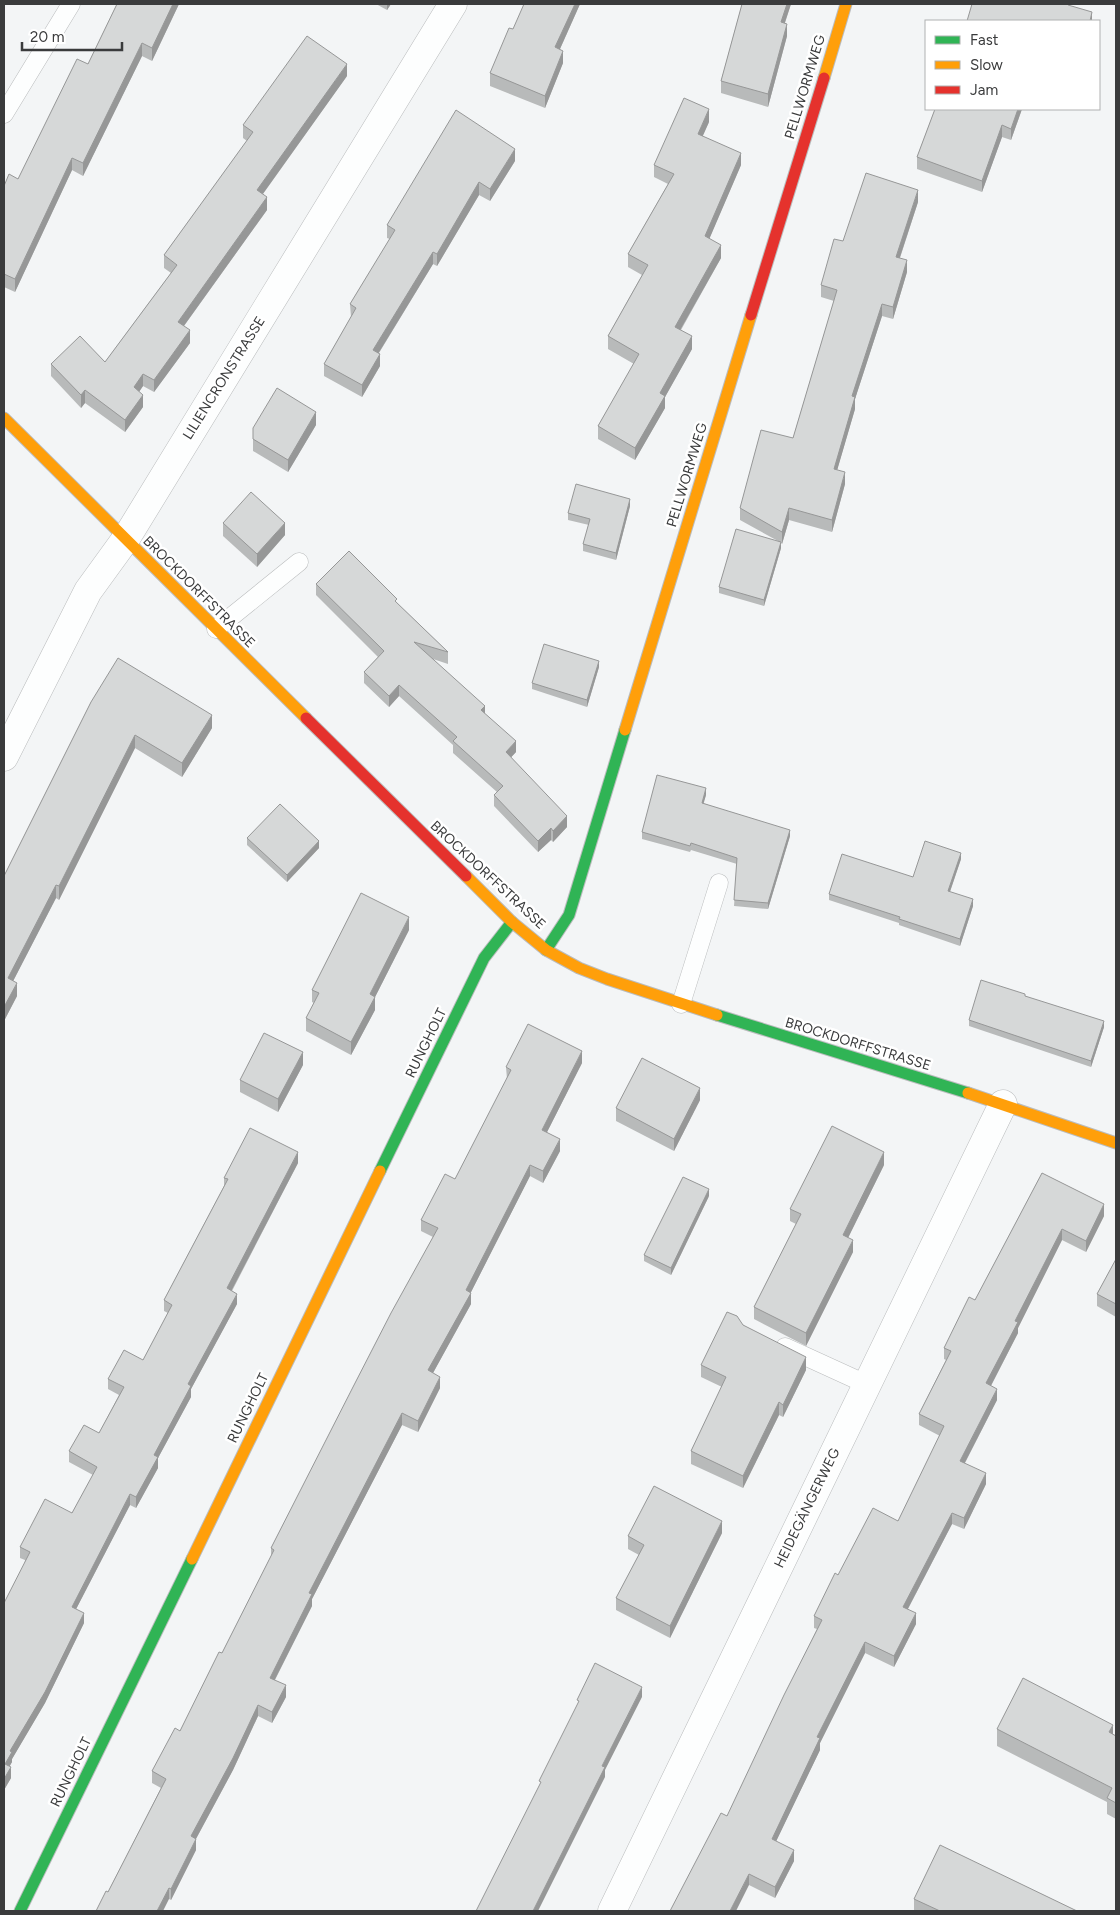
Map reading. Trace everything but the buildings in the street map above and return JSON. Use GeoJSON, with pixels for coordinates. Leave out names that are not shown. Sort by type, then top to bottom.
{"type":"FeatureCollection","features":[{"type":"Feature","properties":{"kind":"street","name":"LILIENCRONSTRASSE"},"geometry":{"type":"LineString","coordinates":[[4,758],[88,591],[125,540],[453,4]]}},
{"type":"Feature","properties":{"kind":"street","name":"PELLWORMWEG"},"geometry":{"type":"LineString","coordinates":[[546,950],[569,915],[846,4]]}},
{"type":"Feature","properties":{"kind":"street","name":"BROCKDORFFSTRASSE"},"geometry":{"type":"LineString","coordinates":[[4,418],[512,922],[546,950],[578,968],[680,1004],[1003,1104],[1116,1143]]}},
{"type":"Feature","properties":{"kind":"street","name":"RUNGHOLT"},"geometry":{"type":"LineString","coordinates":[[20,1911],[484,958],[512,922]]}},
{"type":"Feature","properties":{"kind":"street","name":"HEIDEGÄNGERWEG"},"geometry":{"type":"LineString","coordinates":[[612,1911],[1003,1104]]}},
{"type":"Feature","properties":{"kind":"lane"},"geometry":{"type":"LineString","coordinates":[[4,114],[71,4]]}},
{"type":"Feature","properties":{"kind":"lane"},"geometry":{"type":"LineString","coordinates":[[216,630],[299,562]]}},
{"type":"Feature","properties":{"kind":"lane"},"geometry":{"type":"LineString","coordinates":[[680,1004],[719,883]]}},
{"type":"Feature","properties":{"kind":"lane"},"geometry":{"type":"LineString","coordinates":[[774,1342],[818,1364],[866,1384]]}},
{"type":"Feature","properties":{"kind":"traffic: fast"},"geometry":{"type":"LineString","coordinates":[[546,950],[569,915],[625,730]]}},
{"type":"Feature","properties":{"kind":"traffic: fast"},"geometry":{"type":"LineString","coordinates":[[380,1171],[484,958],[512,922]]}},
{"type":"Feature","properties":{"kind":"traffic: fast"},"geometry":{"type":"LineString","coordinates":[[717,1015],[968,1093]]}},
{"type":"Feature","properties":{"kind":"traffic: fast"},"geometry":{"type":"LineString","coordinates":[[20,1911],[192,1559]]}},
{"type":"Feature","properties":{"kind":"traffic: slow"},"geometry":{"type":"LineString","coordinates":[[824,78],[846,4]]}},
{"type":"Feature","properties":{"kind":"traffic: slow"},"geometry":{"type":"LineString","coordinates":[[625,730],[751,315]]}},
{"type":"Feature","properties":{"kind":"traffic: slow"},"geometry":{"type":"LineString","coordinates":[[4,418],[306,718]]}},
{"type":"Feature","properties":{"kind":"traffic: slow"},"geometry":{"type":"LineString","coordinates":[[466,876],[512,922],[546,950],[579,968],[607,979],[717,1015]]}},
{"type":"Feature","properties":{"kind":"traffic: slow"},"geometry":{"type":"LineString","coordinates":[[968,1093],[1116,1143]]}},
{"type":"Feature","properties":{"kind":"traffic: slow"},"geometry":{"type":"LineString","coordinates":[[192,1559],[380,1171]]}},
{"type":"Feature","properties":{"kind":"traffic: jam"},"geometry":{"type":"LineString","coordinates":[[751,315],[824,78]]}},
{"type":"Feature","properties":{"kind":"traffic: jam"},"geometry":{"type":"LineString","coordinates":[[306,718],[466,876]]}}]}
